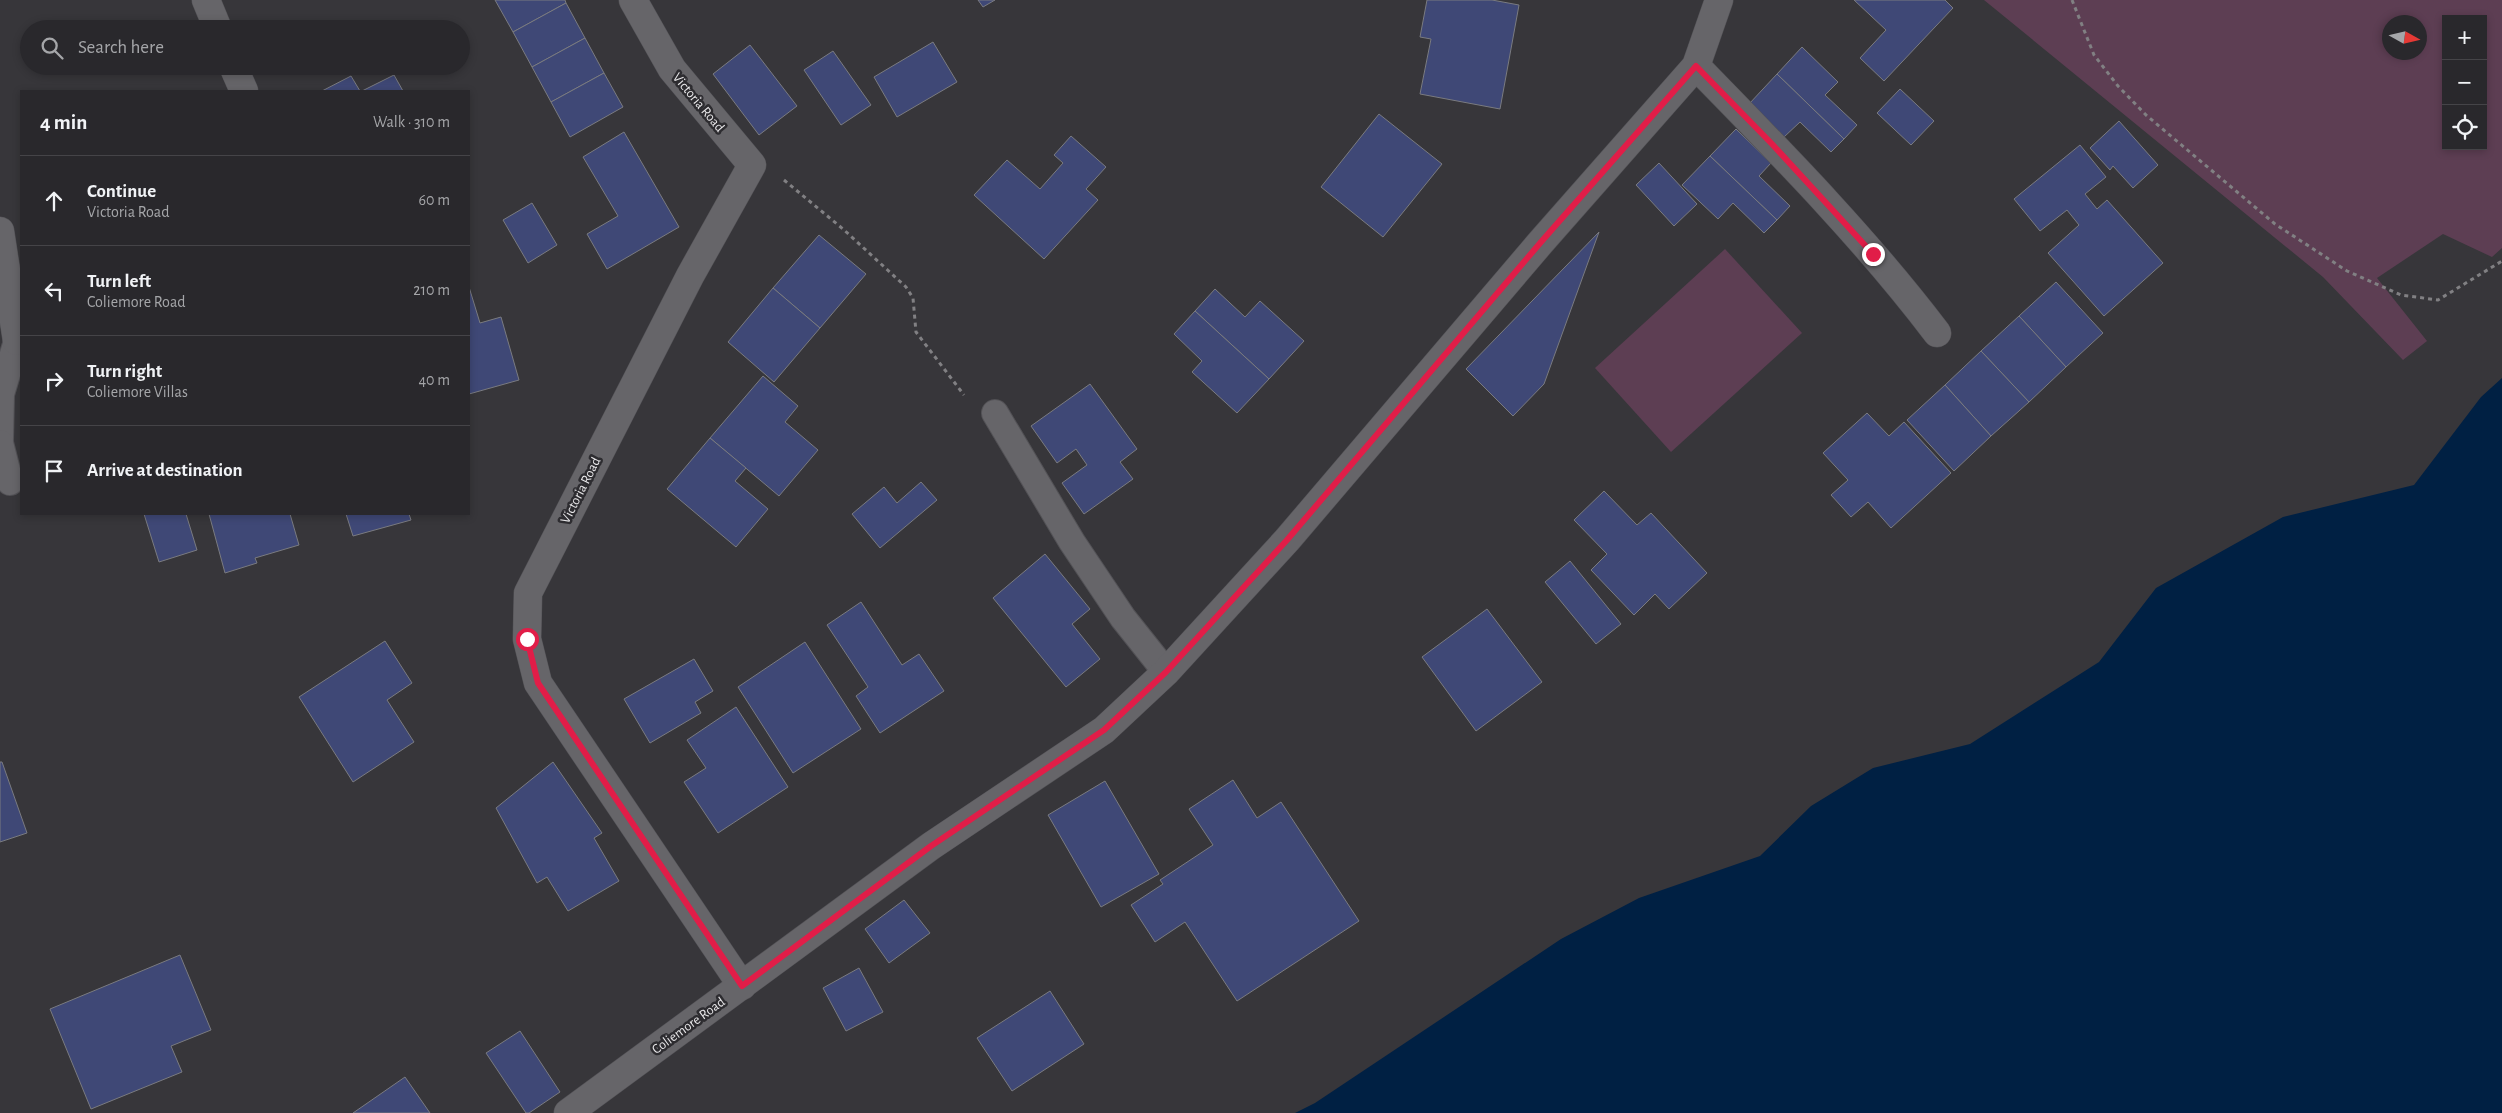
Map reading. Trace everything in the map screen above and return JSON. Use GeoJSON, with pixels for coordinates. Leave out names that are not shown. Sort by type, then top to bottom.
{"type":"FeatureCollection","features":[{"type":"Feature","properties":{"kind":"street"},"geometry":{"type":"LineString","coordinates":[[206,0],[214,20]]}},
{"type":"Feature","properties":{"kind":"street","name":"Victoria Road"},"geometry":{"type":"LineString","coordinates":[[632,0],[672,69],[752,166],[690,276],[528,593],[527,639],[538,683],[742,986]]}},
{"type":"Feature","properties":{"kind":"street","name":"Coliemore Road"},"geometry":{"type":"LineString","coordinates":[[568,1113],[931,846],[1104,730],[1166,672],[1287,540],[1541,242],[1696,66],[1719,0]]}},
{"type":"Feature","properties":{"kind":"street"},"geometry":{"type":"LineString","coordinates":[[1696,66],[1899,282],[1937,333]]}},
{"type":"Feature","properties":{"kind":"street"},"geometry":{"type":"LineString","coordinates":[[237,75],[244,90]]}},
{"type":"Feature","properties":{"kind":"street"},"geometry":{"type":"LineString","coordinates":[[0,231],[17,341]]}},
{"type":"Feature","properties":{"kind":"lane"},"geometry":{"type":"LineString","coordinates":[[0,439],[1,394],[17,341]]}},
{"type":"Feature","properties":{"kind":"lane"},"geometry":{"type":"LineString","coordinates":[[995,413],[1000,425],[1072,542],[1123,618],[1166,672]]}},
{"type":"Feature","properties":{"kind":"lane"},"geometry":{"type":"LineString","coordinates":[[0,443],[10,482]]}},
{"type":"Feature","properties":{"kind":"path"},"geometry":{"type":"LineString","coordinates":[[2072,0],[2094,55],[2118,86],[2180,146],[2268,218],[2347,271],[2400,295],[2438,300],[2502,260]]}},
{"type":"Feature","properties":{"kind":"path"},"geometry":{"type":"LineString","coordinates":[[752,166],[776,174],[843,229],[906,287],[912,298],[916,332],[966,398]]}},
{"type":"Feature","properties":{"kind":"shaded area"},"geometry":{"type":"Polygon","coordinates":[[[1984,0],[2502,0],[2502,248],[2492,257],[2443,234],[2377,278],[2427,341],[2403,360],[2323,277],[1984,0]]]}},
{"type":"Feature","properties":{"kind":"shaded area"},"geometry":{"type":"Polygon","coordinates":[[[1725,249],[1802,333],[1671,452],[1595,368],[1725,249]]]}},
{"type":"Feature","properties":{"kind":"water"},"geometry":{"type":"Polygon","coordinates":[[[2502,378],[2502,1113],[1295,1113],[1315,1103],[1561,939],[1639,898],[1760,856],[1811,806],[1873,768],[1970,744],[2099,662],[2156,588],[2283,517],[2414,485],[2481,397],[2502,378]]]}},
{"type":"Feature","properties":{"kind":"building"},"geometry":{"type":"Polygon","coordinates":[[[495,0],[565,0],[566,3],[513,32],[495,0]]]}},
{"type":"Feature","properties":{"kind":"building"},"geometry":{"type":"Polygon","coordinates":[[[978,0],[995,0],[983,7],[978,0]]]}},
{"type":"Feature","properties":{"kind":"building"},"geometry":{"type":"Polygon","coordinates":[[[1427,0],[1492,0],[1519,5],[1500,109],[1420,94],[1431,39],[1420,37],[1427,0]]]}},
{"type":"Feature","properties":{"kind":"building"},"geometry":{"type":"Polygon","coordinates":[[[1854,0],[1945,0],[1953,8],[1884,81],[1860,58],[1886,30],[1854,0]]]}},
{"type":"Feature","properties":{"kind":"building"},"geometry":{"type":"Polygon","coordinates":[[[566,3],[585,38],[532,67],[513,32],[566,3]]]}},
{"type":"Feature","properties":{"kind":"building"},"geometry":{"type":"Polygon","coordinates":[[[585,38],[604,73],[551,102],[532,67],[585,38]]]}},
{"type":"Feature","properties":{"kind":"building"},"geometry":{"type":"Polygon","coordinates":[[[933,42],[957,82],[897,117],[874,77],[933,42]]]}},
{"type":"Feature","properties":{"kind":"building"},"geometry":{"type":"Polygon","coordinates":[[[750,45],[797,106],[759,135],[713,74],[750,45]]]}},
{"type":"Feature","properties":{"kind":"building"},"geometry":{"type":"Polygon","coordinates":[[[1802,47],[1838,82],[1825,95],[1857,125],[1844,139],[1777,74],[1802,47]]]}},
{"type":"Feature","properties":{"kind":"building"},"geometry":{"type":"Polygon","coordinates":[[[833,51],[871,105],[841,125],[804,70],[833,51]]]}},
{"type":"Feature","properties":{"kind":"building"},"geometry":{"type":"Polygon","coordinates":[[[604,73],[623,107],[570,137],[551,102],[604,73]]]}},
{"type":"Feature","properties":{"kind":"building"},"geometry":{"type":"Polygon","coordinates":[[[1777,74],[1844,139],[1831,152],[1800,122],[1784,137],[1749,104],[1777,74]]]}},
{"type":"Feature","properties":{"kind":"building"},"geometry":{"type":"Polygon","coordinates":[[[394,75],[402,90],[364,90],[394,75]]]}},
{"type":"Feature","properties":{"kind":"building"},"geometry":{"type":"Polygon","coordinates":[[[351,76],[359,90],[324,90],[351,76]]]}},
{"type":"Feature","properties":{"kind":"building"},"geometry":{"type":"Polygon","coordinates":[[[1900,89],[1934,121],[1911,145],[1877,113],[1900,89]]]}},
{"type":"Feature","properties":{"kind":"building"},"geometry":{"type":"Polygon","coordinates":[[[1379,114],[1442,164],[1383,237],[1321,187],[1379,114]]]}},
{"type":"Feature","properties":{"kind":"building"},"geometry":{"type":"Polygon","coordinates":[[[2119,121],[2158,165],[2133,188],[2113,166],[2110,170],[2090,148],[2119,121]]]}},
{"type":"Feature","properties":{"kind":"building"},"geometry":{"type":"Polygon","coordinates":[[[1736,129],[1771,163],[1759,176],[1790,206],[1777,220],[1710,156],[1736,129]]]}},
{"type":"Feature","properties":{"kind":"building"},"geometry":{"type":"Polygon","coordinates":[[[624,132],[679,227],[607,269],[587,234],[618,216],[583,157],[624,132]]]}},
{"type":"Feature","properties":{"kind":"building"},"geometry":{"type":"Polygon","coordinates":[[[1071,136],[1106,167],[1086,189],[1098,200],[1044,259],[974,195],[1007,160],[1040,189],[1063,163],[1054,155],[1071,136]]]}},
{"type":"Feature","properties":{"kind":"building"},"geometry":{"type":"Polygon","coordinates":[[[2080,145],[2106,177],[2085,194],[2097,209],[2107,200],[2163,263],[2104,316],[2048,253],[2079,225],[2067,210],[2040,231],[2014,199],[2080,145]]]}},
{"type":"Feature","properties":{"kind":"building"},"geometry":{"type":"Polygon","coordinates":[[[1710,156],[1777,220],[1764,233],[1733,203],[1718,219],[1682,185],[1710,156]]]}},
{"type":"Feature","properties":{"kind":"building"},"geometry":{"type":"Polygon","coordinates":[[[1659,163],[1697,204],[1674,226],[1636,185],[1659,163]]]}},
{"type":"Feature","properties":{"kind":"building"},"geometry":{"type":"Polygon","coordinates":[[[532,203],[557,245],[528,263],[503,220],[532,203]]]}},
{"type":"Feature","properties":{"kind":"building"},"geometry":{"type":"Polygon","coordinates":[[[1599,232],[1544,384],[1513,416],[1466,369],[1599,232]]]}},
{"type":"Feature","properties":{"kind":"building"},"geometry":{"type":"Polygon","coordinates":[[[819,235],[866,274],[820,328],[773,288],[819,235]]]}},
{"type":"Feature","properties":{"kind":"building"},"geometry":{"type":"Polygon","coordinates":[[[2056,282],[2103,333],[2066,367],[2019,316],[2056,282]]]}},
{"type":"Feature","properties":{"kind":"building"},"geometry":{"type":"Polygon","coordinates":[[[773,288],[820,328],[774,382],[728,342],[773,288]]]}},
{"type":"Feature","properties":{"kind":"building"},"geometry":{"type":"Polygon","coordinates":[[[1215,289],[1245,317],[1260,301],[1304,341],[1269,379],[1195,311],[1215,289]]]}},
{"type":"Feature","properties":{"kind":"building"},"geometry":{"type":"Polygon","coordinates":[[[470,290],[480,323],[501,317],[519,380],[470,394],[470,290]]]}},
{"type":"Feature","properties":{"kind":"building"},"geometry":{"type":"Polygon","coordinates":[[[1195,311],[1269,379],[1237,413],[1192,372],[1202,361],[1174,334],[1195,311]]]}},
{"type":"Feature","properties":{"kind":"building"},"geometry":{"type":"Polygon","coordinates":[[[2019,316],[2066,367],[2029,402],[1981,351],[2019,316]]]}},
{"type":"Feature","properties":{"kind":"building"},"geometry":{"type":"Polygon","coordinates":[[[1981,351],[2029,402],[1991,436],[1945,385],[1981,351]]]}},
{"type":"Feature","properties":{"kind":"building"},"geometry":{"type":"Polygon","coordinates":[[[763,376],[798,406],[785,422],[818,450],[779,496],[710,438],[763,376]]]}},
{"type":"Feature","properties":{"kind":"building"},"geometry":{"type":"Polygon","coordinates":[[[1090,384],[1137,449],[1120,462],[1133,479],[1084,514],[1062,483],[1087,465],[1076,449],[1057,463],[1031,426],[1090,384]]]}},
{"type":"Feature","properties":{"kind":"building"},"geometry":{"type":"Polygon","coordinates":[[[1945,385],[1991,436],[1954,471],[1907,420],[1945,385]]]}},
{"type":"Feature","properties":{"kind":"building"},"geometry":{"type":"Polygon","coordinates":[[[1867,413],[1889,436],[1904,422],[1951,473],[1891,528],[1868,502],[1851,517],[1831,495],[1848,480],[1823,453],[1867,413]]]}},
{"type":"Feature","properties":{"kind":"building"},"geometry":{"type":"Polygon","coordinates":[[[710,438],[746,468],[735,481],[768,509],[736,547],[667,489],[710,438]]]}},
{"type":"Feature","properties":{"kind":"building"},"geometry":{"type":"Polygon","coordinates":[[[921,482],[937,500],[880,548],[852,514],[884,487],[897,503],[921,482]]]}},
{"type":"Feature","properties":{"kind":"building"},"geometry":{"type":"Polygon","coordinates":[[[1604,491],[1637,525],[1651,513],[1707,573],[1669,609],[1655,594],[1634,615],[1591,570],[1607,554],[1574,520],[1604,491]]]}},
{"type":"Feature","properties":{"kind":"building"},"geometry":{"type":"Polygon","coordinates":[[[144,515],[186,515],[197,550],[159,562],[144,515]]]}},
{"type":"Feature","properties":{"kind":"building"},"geometry":{"type":"Polygon","coordinates":[[[209,515],[290,515],[299,545],[255,558],[257,563],[225,573],[209,515]]]}},
{"type":"Feature","properties":{"kind":"building"},"geometry":{"type":"Polygon","coordinates":[[[346,515],[409,515],[411,520],[353,536],[346,515]]]}},
{"type":"Feature","properties":{"kind":"building"},"geometry":{"type":"Polygon","coordinates":[[[1045,554],[1090,609],[1072,624],[1100,659],[1066,687],[993,598],[1045,554]]]}},
{"type":"Feature","properties":{"kind":"building"},"geometry":{"type":"Polygon","coordinates":[[[1570,561],[1621,624],[1596,644],[1545,582],[1570,561]]]}},
{"type":"Feature","properties":{"kind":"building"},"geometry":{"type":"Polygon","coordinates":[[[861,602],[902,665],[919,654],[944,691],[880,733],[856,696],[868,687],[827,625],[861,602]]]}},
{"type":"Feature","properties":{"kind":"building"},"geometry":{"type":"Polygon","coordinates":[[[1487,609],[1542,682],[1476,731],[1422,657],[1487,609]]]}},
{"type":"Feature","properties":{"kind":"building"},"geometry":{"type":"Polygon","coordinates":[[[385,641],[412,683],[387,700],[414,742],[353,782],[299,697],[385,641]]]}},
{"type":"Feature","properties":{"kind":"building"},"geometry":{"type":"Polygon","coordinates":[[[805,642],[861,729],[793,773],[738,687],[805,642]]]}},
{"type":"Feature","properties":{"kind":"building"},"geometry":{"type":"Polygon","coordinates":[[[694,659],[713,691],[695,702],[701,713],[650,743],[624,699],[694,659]]]}},
{"type":"Feature","properties":{"kind":"building"},"geometry":{"type":"Polygon","coordinates":[[[736,707],[788,787],[718,833],[684,782],[706,768],[687,740],[736,707]]]}},
{"type":"Feature","properties":{"kind":"building"},"geometry":{"type":"Polygon","coordinates":[[[0,762],[2,762],[27,833],[0,842],[0,762]]]}},
{"type":"Feature","properties":{"kind":"building"},"geometry":{"type":"Polygon","coordinates":[[[553,762],[602,833],[594,838],[619,881],[568,911],[547,877],[537,883],[496,808],[553,762]]]}},
{"type":"Feature","properties":{"kind":"building"},"geometry":{"type":"Polygon","coordinates":[[[1233,780],[1257,818],[1281,802],[1359,921],[1237,1001],[1185,922],[1155,942],[1131,905],[1163,884],[1160,880],[1213,845],[1189,809],[1233,780]]]}},
{"type":"Feature","properties":{"kind":"building"},"geometry":{"type":"Polygon","coordinates":[[[1105,781],[1159,874],[1101,907],[1048,815],[1105,781]]]}},
{"type":"Feature","properties":{"kind":"building"},"geometry":{"type":"Polygon","coordinates":[[[904,900],[930,933],[889,963],[865,929],[904,900]]]}},
{"type":"Feature","properties":{"kind":"building"},"geometry":{"type":"Polygon","coordinates":[[[180,955],[211,1030],[171,1046],[182,1072],[91,1109],[50,1009],[180,955]]]}},
{"type":"Feature","properties":{"kind":"building"},"geometry":{"type":"Polygon","coordinates":[[[859,968],[883,1012],[846,1031],[823,988],[859,968]]]}},
{"type":"Feature","properties":{"kind":"building"},"geometry":{"type":"Polygon","coordinates":[[[1050,991],[1084,1044],[1012,1091],[977,1038],[1050,991]]]}},
{"type":"Feature","properties":{"kind":"building"},"geometry":{"type":"Polygon","coordinates":[[[520,1031],[560,1092],[529,1113],[526,1113],[486,1053],[520,1031]]]}},
{"type":"Feature","properties":{"kind":"building"},"geometry":{"type":"Polygon","coordinates":[[[405,1077],[430,1113],[353,1113],[405,1077]]]}},
{"type":"Feature","properties":{"kind":"route"},"geometry":{"type":"LineString","coordinates":[[527,639],[538,683],[742,986],[931,846],[1104,730],[1166,672],[1287,540],[1541,242],[1696,66],[1772,144],[1873,254]]}}]}
